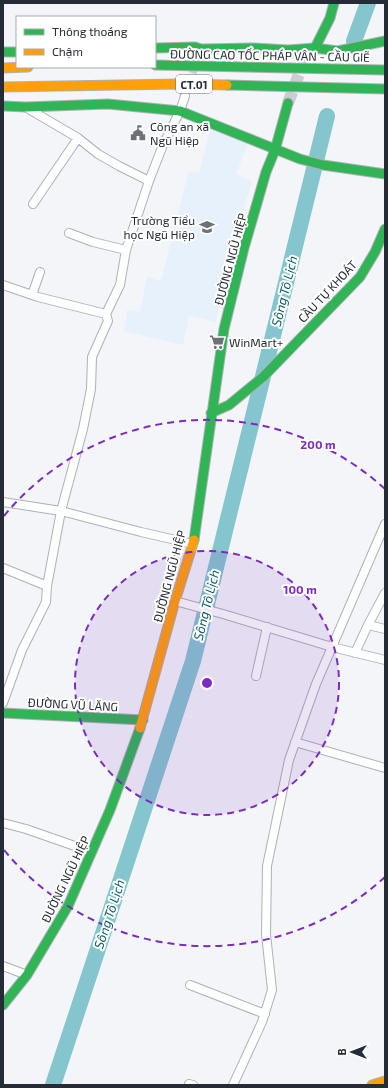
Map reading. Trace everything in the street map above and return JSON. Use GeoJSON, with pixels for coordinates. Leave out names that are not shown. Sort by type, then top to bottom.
{"type":"FeatureCollection","features":[{"type":"Feature","properties":{"kind":"main road"},"geometry":{"type":"LineString","coordinates":[[311,52],[330,18],[334,3]]}},
{"type":"Feature","properties":{"kind":"main road"},"geometry":{"type":"LineString","coordinates":[[156,48],[195,47],[200,51],[253,48],[311,52],[338,51],[385,42]]}},
{"type":"Feature","properties":{"kind":"main road"},"geometry":{"type":"LineString","coordinates":[[3,52],[16,52]]}},
{"type":"Feature","properties":{"kind":"main road","name":"ĐƯỜNG CAO TỐC PHÁP VÂN - CẦU GIẼ"},"geometry":{"type":"LineString","coordinates":[[156,65],[385,70]]}},
{"type":"Feature","properties":{"kind":"main road"},"geometry":{"type":"LineString","coordinates":[[3,68],[16,67]]}},
{"type":"Feature","properties":{"kind":"main road","name":"CT.01"},"geometry":{"type":"LineString","coordinates":[[3,87],[179,84],[385,89]]}},
{"type":"Feature","properties":{"kind":"main road"},"geometry":{"type":"LineString","coordinates":[[3,106],[26,107],[108,104],[180,111],[300,159],[323,165],[385,174]]}},
{"type":"Feature","properties":{"kind":"main road","name":"ĐƯỜNG NGŨ HIỆP"},"geometry":{"type":"LineString","coordinates":[[3,1005],[27,975],[68,906],[110,810],[143,720],[175,601],[193,544],[224,329],[242,255],[266,172],[290,104]]}},
{"type":"Feature","properties":{"kind":"main road","name":"CẦU TỰ KHOÁT"},"geometry":{"type":"LineString","coordinates":[[211,413],[229,404],[259,380],[360,277],[375,252],[385,229]]}},
{"type":"Feature","properties":{"kind":"main road","name":"ĐƯỜNG VŨ LĂNG"},"geometry":{"type":"LineString","coordinates":[[3,713],[143,720]]}},
{"type":"Feature","properties":{"kind":"main road"},"geometry":{"type":"LineString","coordinates":[[372,1085],[385,1081]]}},
{"type":"Feature","properties":{"kind":"street"},"geometry":{"type":"LineString","coordinates":[[3,703],[22,650],[46,602],[47,586],[60,511],[83,429],[91,389],[92,357],[108,321],[106,314],[120,285],[126,250],[150,180],[163,145],[180,111],[185,96]]}},
{"type":"Feature","properties":{"kind":"street"},"geometry":{"type":"LineString","coordinates":[[26,107],[78,138],[98,154],[119,166],[150,180]]}},
{"type":"Feature","properties":{"kind":"street"},"geometry":{"type":"LineString","coordinates":[[32,204],[78,138]]}},
{"type":"Feature","properties":{"kind":"street"},"geometry":{"type":"LineString","coordinates":[[68,233],[94,242],[126,250]]}},
{"type":"Feature","properties":{"kind":"street"},"geometry":{"type":"LineString","coordinates":[[32,295],[40,272]]}},
{"type":"Feature","properties":{"kind":"street"},"geometry":{"type":"LineString","coordinates":[[3,285],[32,295],[106,314]]}},
{"type":"Feature","properties":{"kind":"street"},"geometry":{"type":"LineString","coordinates":[[3,502],[60,511],[193,544]]}},
{"type":"Feature","properties":{"kind":"street"},"geometry":{"type":"LineString","coordinates":[[233,1085],[262,1022],[272,990],[266,934],[267,866],[289,760],[316,684],[385,524]]}},
{"type":"Feature","properties":{"kind":"street"},"geometry":{"type":"LineString","coordinates":[[3,568],[47,586]]}},
{"type":"Feature","properties":{"kind":"street"},"geometry":{"type":"LineString","coordinates":[[355,653],[385,593]]}},
{"type":"Feature","properties":{"kind":"street"},"geometry":{"type":"LineString","coordinates":[[175,601],[332,647],[385,660]]}},
{"type":"Feature","properties":{"kind":"street"},"geometry":{"type":"LineString","coordinates":[[368,625],[385,629]]}},
{"type":"Feature","properties":{"kind":"street"},"geometry":{"type":"LineString","coordinates":[[256,676],[267,627]]}},
{"type":"Feature","properties":{"kind":"street"},"geometry":{"type":"LineString","coordinates":[[295,742],[385,768]]}},
{"type":"Feature","properties":{"kind":"street"},"geometry":{"type":"LineString","coordinates":[[3,823],[92,852]]}},
{"type":"Feature","properties":{"kind":"street"},"geometry":{"type":"LineString","coordinates":[[3,966],[27,975]]}},
{"type":"Feature","properties":{"kind":"street"},"geometry":{"type":"LineString","coordinates":[[190,985],[265,1014]]}},
{"type":"Feature","properties":{"kind":"shaded area","name":"Trường Tiểu học Ngũ Hiệp"},"geometry":{"type":"Polygon","coordinates":[[[210,130],[248,143],[236,174],[252,181],[225,272],[216,322],[189,316],[183,345],[124,331],[127,310],[140,312],[147,277],[161,281],[189,171],[199,173],[210,130]]]}},
{"type":"Feature","properties":{"kind":"waterway","name":"Sông Tô Lịch"},"geometry":{"type":"LineString","coordinates":[[354,41],[368,3]]}},
{"type":"Feature","properties":{"kind":"waterway","name":"Sông Tô Lịch"},"geometry":{"type":"LineString","coordinates":[[53,1085],[193,661],[327,116]]}},
{"type":"Feature","properties":{"kind":"tunnel"},"geometry":{"type":"LineString","coordinates":[[185,96],[199,53]]}},
{"type":"Feature","properties":{"kind":"tunnel"},"geometry":{"type":"LineString","coordinates":[[288,103],[307,53]]}},
{"type":"Feature","properties":{"kind":"traffic: fast"},"geometry":{"type":"LineString","coordinates":[[312,54],[330,18],[334,3]]}},
{"type":"Feature","properties":{"kind":"traffic: fast"},"geometry":{"type":"LineString","coordinates":[[156,48],[195,47],[201,49],[253,48],[288,50],[315,48],[338,51],[385,41]]}},
{"type":"Feature","properties":{"kind":"traffic: fast"},"geometry":{"type":"LineString","coordinates":[[3,52],[16,52]]}},
{"type":"Feature","properties":{"kind":"traffic: fast"},"geometry":{"type":"LineString","coordinates":[[156,65],[385,70]]}},
{"type":"Feature","properties":{"kind":"traffic: fast"},"geometry":{"type":"LineString","coordinates":[[227,85],[385,89]]}},
{"type":"Feature","properties":{"kind":"traffic: fast"},"geometry":{"type":"LineString","coordinates":[[194,540],[224,329],[244,248],[266,172],[275,150],[288,103]]}},
{"type":"Feature","properties":{"kind":"traffic: fast"},"geometry":{"type":"LineString","coordinates":[[3,106],[26,107],[108,104],[180,111],[300,159],[323,165],[385,174]]}},
{"type":"Feature","properties":{"kind":"traffic: fast"},"geometry":{"type":"LineString","coordinates":[[211,413],[229,405],[263,377],[360,277],[375,252],[385,229]]}},
{"type":"Feature","properties":{"kind":"traffic: fast"},"geometry":{"type":"LineString","coordinates":[[3,713],[143,720]]}},
{"type":"Feature","properties":{"kind":"traffic: fast"},"geometry":{"type":"LineString","coordinates":[[3,1005],[27,975],[68,906],[110,810],[140,728]]}},
{"type":"Feature","properties":{"kind":"traffic: slow"},"geometry":{"type":"LineString","coordinates":[[3,68],[16,67]]}},
{"type":"Feature","properties":{"kind":"traffic: slow"},"geometry":{"type":"LineString","coordinates":[[3,87],[179,84],[227,85]]}},
{"type":"Feature","properties":{"kind":"traffic: slow"},"geometry":{"type":"LineString","coordinates":[[140,728],[175,601],[194,540]]}},
{"type":"Feature","properties":{"kind":"traffic: slow"},"geometry":{"type":"LineString","coordinates":[[372,1085],[385,1081]]}},
{"type":"Feature","properties":{"kind":"place","name":"Công an xã Ngũ Hiệp"},"geometry":{"type":"Point","coordinates":[138,133]}},
{"type":"Feature","properties":{"kind":"place","name":"Trường Tiểu học Ngũ Hiệp"},"geometry":{"type":"Point","coordinates":[207,227]}},
{"type":"Feature","properties":{"kind":"place","name":"WinMart+"},"geometry":{"type":"Point","coordinates":[217,342]}}]}
